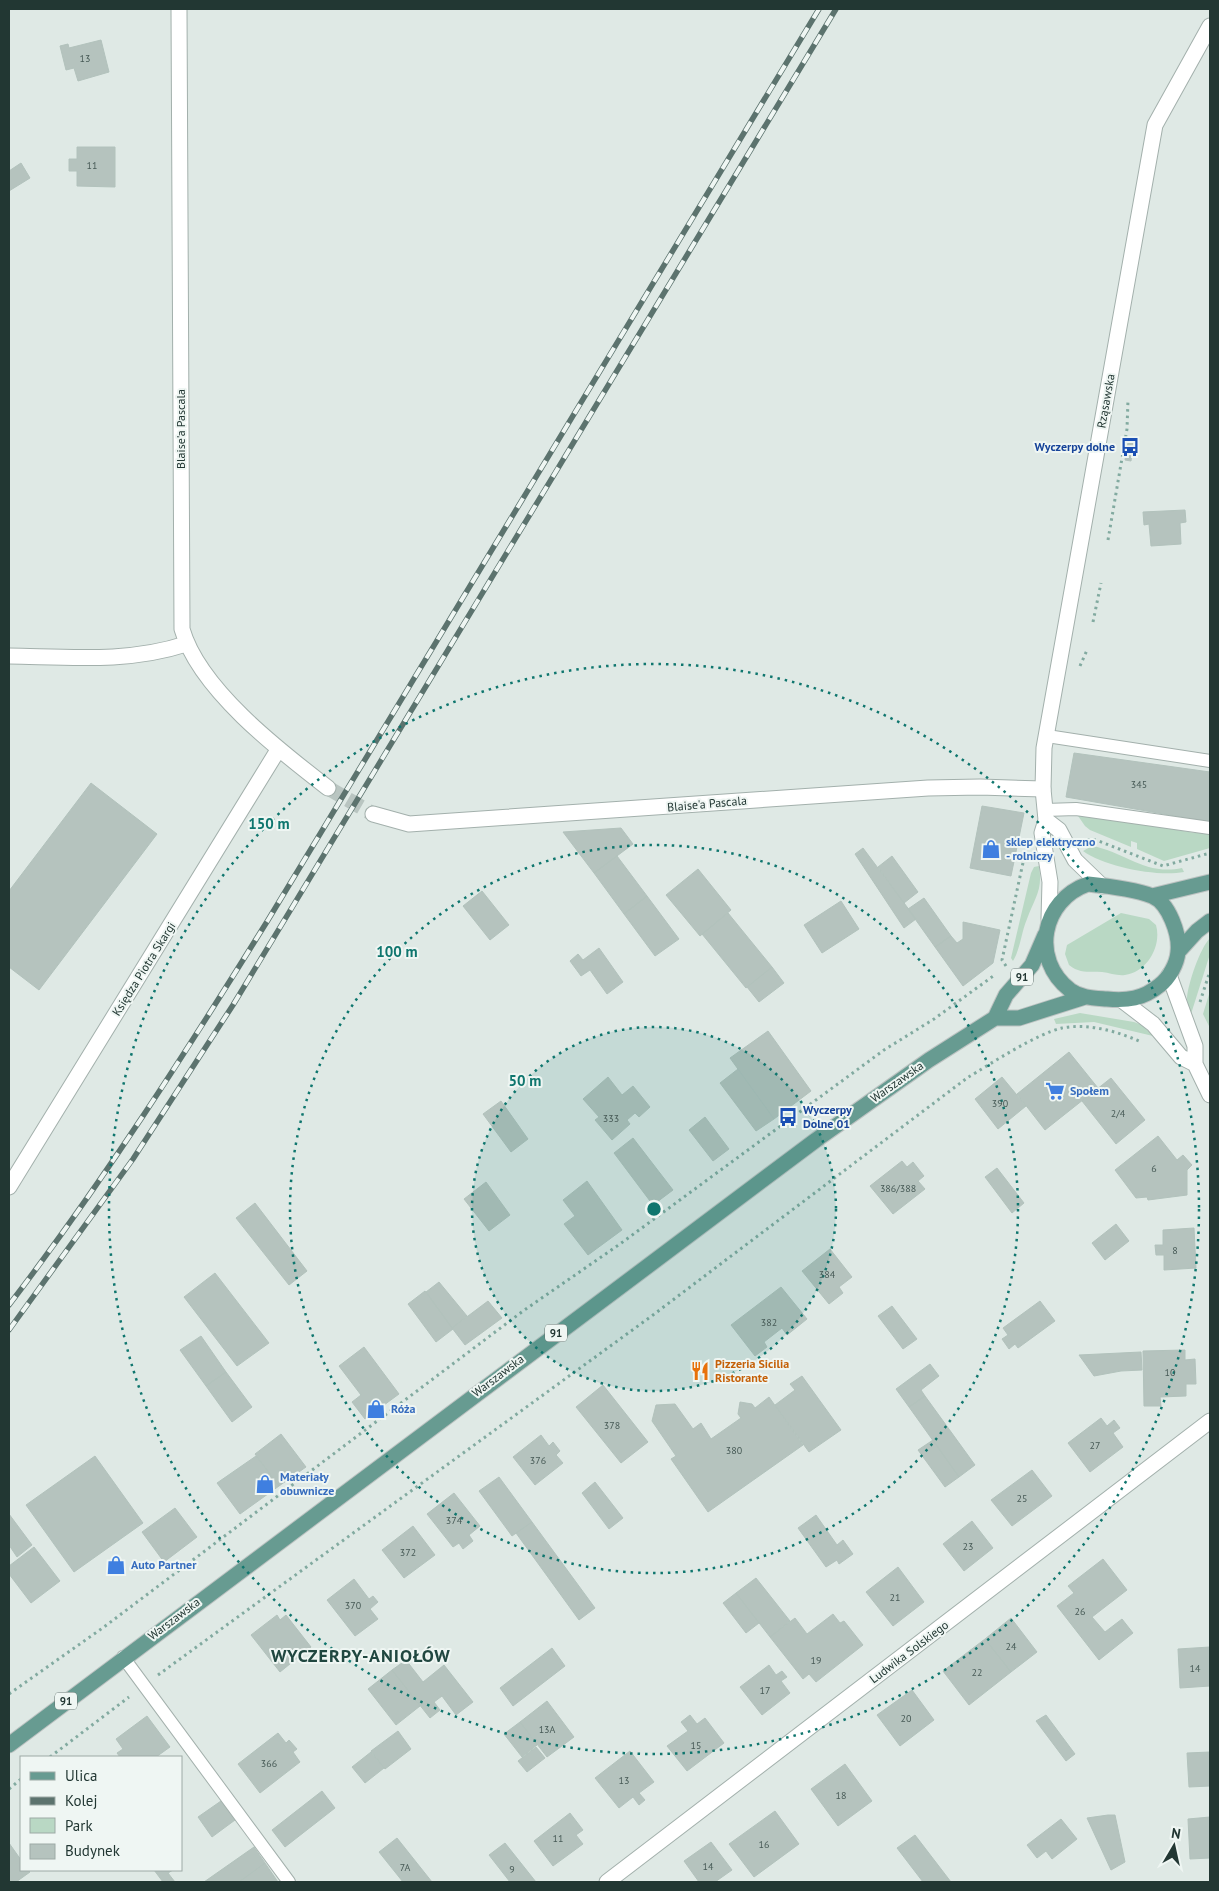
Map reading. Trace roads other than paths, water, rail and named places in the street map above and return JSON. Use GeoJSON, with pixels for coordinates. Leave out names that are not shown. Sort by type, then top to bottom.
{"type":"FeatureCollection","features":[{"type":"Feature","properties":{"kind":"main road","name":"91"},"geometry":{"type":"LineString","coordinates":[[1084,997],[1019,1018],[995,1018],[1006,995],[1032,965],[1045,935],[1049,919],[1058,904],[1076,888],[1088,884],[1152,896],[1210,882]]}},
{"type":"Feature","properties":{"kind":"main road"},"geometry":{"type":"LineString","coordinates":[[1152,896],[1162,903],[1170,918],[1178,952]]}},
{"type":"Feature","properties":{"kind":"main road","name":"91"},"geometry":{"type":"LineString","coordinates":[[1045,935],[1052,965],[1060,979],[1071,990],[1084,997],[1123,1001],[1138,998],[1150,992],[1169,975],[1178,952],[1197,931],[1210,921]]}},
{"type":"Feature","properties":{"kind":"main road","name":"Warszawska"},"geometry":{"type":"LineString","coordinates":[[9,1745],[123,1657],[822,1135],[929,1060],[995,1018]]}},
{"type":"Feature","properties":{"kind":"street","name":"Blaise'a Pascala"},"geometry":{"type":"LineString","coordinates":[[179,9],[180,613],[186,644],[207,679],[278,750],[328,788]]}},
{"type":"Feature","properties":{"kind":"street","name":"Rząsawska"},"geometry":{"type":"LineString","coordinates":[[1049,919],[1050,882],[1042,833],[1046,815],[1043,789],[1047,736],[1155,125],[1210,26]]}},
{"type":"Feature","properties":{"kind":"street"},"geometry":{"type":"LineString","coordinates":[[9,656],[130,657],[158,653],[186,644]]}},
{"type":"Feature","properties":{"kind":"street","name":"Księdza Piotra Skargi"},"geometry":{"type":"LineString","coordinates":[[9,1188],[278,750]]}},
{"type":"Feature","properties":{"kind":"street","name":"Blaise'a Pascala"},"geometry":{"type":"LineString","coordinates":[[373,814],[409,824],[928,788],[1043,789]]}},
{"type":"Feature","properties":{"kind":"street"},"geometry":{"type":"LineString","coordinates":[[1046,815],[1059,830],[1075,860],[1102,886]]}},
{"type":"Feature","properties":{"kind":"street"},"geometry":{"type":"LineString","coordinates":[[1169,975],[1194,1046],[1195,1064],[1210,1095]]}},
{"type":"Feature","properties":{"kind":"street"},"geometry":{"type":"LineString","coordinates":[[1123,1001],[1153,1024],[1181,1057],[1195,1064]]}},
{"type":"Feature","properties":{"kind":"street","name":"Ludwika Solskiego"},"geometry":{"type":"LineString","coordinates":[[607,1882],[1210,1421]]}},
{"type":"Feature","properties":{"kind":"lane"},"geometry":{"type":"LineString","coordinates":[[1047,736],[1210,761]]}},
{"type":"Feature","properties":{"kind":"lane"},"geometry":{"type":"LineString","coordinates":[[1046,815],[1076,808],[1210,828]]}},
{"type":"Feature","properties":{"kind":"lane"},"geometry":{"type":"LineString","coordinates":[[123,1657],[289,1882]]}},
{"type":"Feature","properties":{"kind":"tunnel"},"geometry":{"type":"LineString","coordinates":[[328,788],[373,814]]}},
{"type":"Feature","properties":{"kind":"railway"},"geometry":{"type":"LineString","coordinates":[[9,1305],[111,1164],[268,920],[819,9]]}},
{"type":"Feature","properties":{"kind":"railway"},"geometry":{"type":"LineString","coordinates":[[9,1330],[133,1159],[233,1005],[836,9]]}},
{"type":"Feature","properties":{"kind":"place","name":"Wyczerpy dolne"},"geometry":{"type":"Point","coordinates":[1130,447]}},
{"type":"Feature","properties":{"kind":"place","name":"sklep elektryczno - rolniczy"},"geometry":{"type":"Point","coordinates":[991,849]}},
{"type":"Feature","properties":{"kind":"place","name":"Społem"},"geometry":{"type":"Point","coordinates":[1055,1091]}},
{"type":"Feature","properties":{"kind":"place","name":"Wyczerpy Dolne 01"},"geometry":{"type":"Point","coordinates":[788,1117]}},
{"type":"Feature","properties":{"kind":"place","name":"Pizzeria Sicilia Ristorante"},"geometry":{"type":"Point","coordinates":[700,1371]}},
{"type":"Feature","properties":{"kind":"place","name":"Róża"},"geometry":{"type":"Point","coordinates":[376,1409]}},
{"type":"Feature","properties":{"kind":"place","name":"Materiały obuwnicze"},"geometry":{"type":"Point","coordinates":[265,1484]}},
{"type":"Feature","properties":{"kind":"place","name":"Auto Partner"},"geometry":{"type":"Point","coordinates":[116,1565]}},
{"type":"Feature","properties":{"kind":"district","name":"WYCZERPY-ANIOŁÓW"},"geometry":{"type":"Point","coordinates":[361,1656]}}]}
